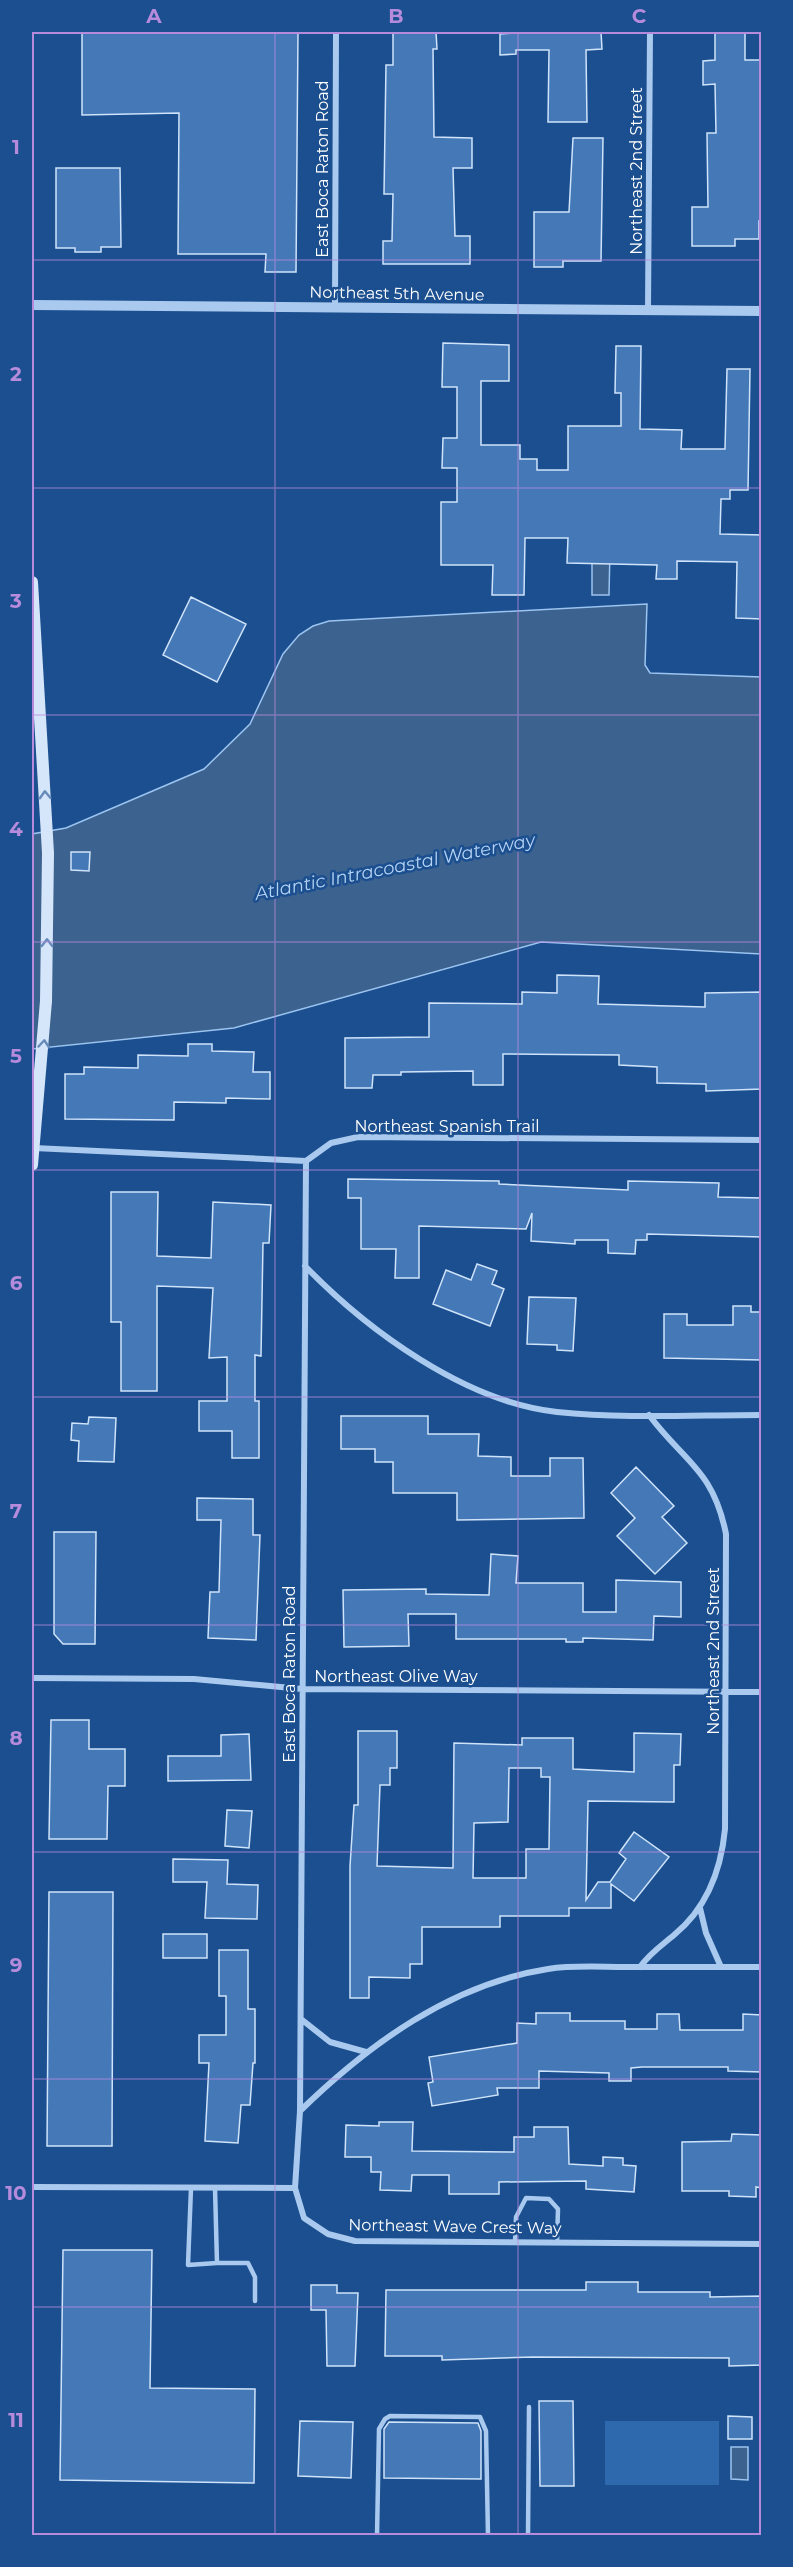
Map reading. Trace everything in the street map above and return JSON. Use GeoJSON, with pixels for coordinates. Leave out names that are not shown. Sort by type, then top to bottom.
{"type":"FeatureCollection","features":[{"type":"Feature","properties":{"kind":"main road"},"geometry":{"type":"LineString","coordinates":[[32,582],[48,853],[46,1001],[32,1165]]}},
{"type":"Feature","properties":{"kind":"street","name":"East Boca Raton Road"},"geometry":{"type":"LineString","coordinates":[[335,307],[336,32]]}},
{"type":"Feature","properties":{"kind":"street","name":"Northeast 2nd Street"},"geometry":{"type":"LineString","coordinates":[[648,310],[650,32]]}},
{"type":"Feature","properties":{"kind":"street","name":"Northeast 5th Avenue"},"geometry":{"type":"LineString","coordinates":[[32,305],[762,311]]}},
{"type":"Feature","properties":{"kind":"street","name":"Northeast Spanish Trail"},"geometry":{"type":"LineString","coordinates":[[306,1161],[331,1143],[358,1137],[762,1140]]}},
{"type":"Feature","properties":{"kind":"street"},"geometry":{"type":"LineString","coordinates":[[32,1148],[306,1161]]}},
{"type":"Feature","properties":{"kind":"street","name":"East Boca Raton Road"},"geometry":{"type":"LineString","coordinates":[[296,2188],[300,2111],[306,1161]]}},
{"type":"Feature","properties":{"kind":"street"},"geometry":{"type":"LineString","coordinates":[[305,1266],[363,1320],[403,1349],[446,1374],[491,1394],[555,1412],[762,1415]]}},
{"type":"Feature","properties":{"kind":"street","name":"Northeast 2nd Street"},"geometry":{"type":"LineString","coordinates":[[640,1967],[648,1955],[673,1936],[700,1908],[718,1874],[723,1855],[726,1691],[727,1553],[722,1515],[700,1471],[681,1450],[666,1438],[649,1415]]}},
{"type":"Feature","properties":{"kind":"street","name":"Northeast Olive Way"},"geometry":{"type":"LineString","coordinates":[[32,1678],[194,1679],[302,1689],[762,1692]]}},
{"type":"Feature","properties":{"kind":"street"},"geometry":{"type":"LineString","coordinates":[[700,1908],[706,1933],[722,1967]]}},
{"type":"Feature","properties":{"kind":"street"},"geometry":{"type":"LineString","coordinates":[[300,2111],[340,2072],[421,2016],[463,1995],[507,1978],[550,1968],[762,1967]]}},
{"type":"Feature","properties":{"kind":"street"},"geometry":{"type":"LineString","coordinates":[[300,2019],[330,2042],[366,2052]]}},
{"type":"Feature","properties":{"kind":"street"},"geometry":{"type":"LineString","coordinates":[[32,2187],[296,2188]]}},
{"type":"Feature","properties":{"kind":"street","name":"Northeast Wave Crest Way"},"geometry":{"type":"LineString","coordinates":[[296,2188],[304,2218],[328,2234],[356,2241],[762,2244]]}},
{"type":"Feature","properties":{"kind":"lane"},"geometry":{"type":"LineString","coordinates":[[191,2188],[188,2265],[248,2263],[255,2277],[255,2301]]}},
{"type":"Feature","properties":{"kind":"lane"},"geometry":{"type":"LineString","coordinates":[[215,2188],[217,2263]]}},
{"type":"Feature","properties":{"kind":"lane"},"geometry":{"type":"LineString","coordinates":[[515,2242],[516,2217],[526,2198],[549,2199],[558,2209],[558,2242]]}},
{"type":"Feature","properties":{"kind":"lane"},"geometry":{"type":"LineString","coordinates":[[528,2535],[529,2407]]}},
{"type":"Feature","properties":{"kind":"lane"},"geometry":{"type":"LineString","coordinates":[[377,2535],[379,2429],[384,2419],[390,2416],[480,2417],[486,2431],[488,2535]]}},
{"type":"Feature","properties":{"kind":"shaded area"},"geometry":{"type":"Polygon","coordinates":[[[605,2421],[719,2421],[719,2485],[605,2485],[605,2421]]]}},
{"type":"Feature","properties":{"kind":"water"},"geometry":{"type":"Polygon","coordinates":[[[592,550],[610,550],[609,595],[592,595],[592,550]]]}},
{"type":"Feature","properties":{"kind":"water","name":"Atlantic Intracoastal Waterway"},"geometry":{"type":"Polygon","coordinates":[[[647,604],[645,665],[650,673],[761,677],[761,954],[541,942],[234,1028],[32,1049],[32,834],[66,828],[204,769],[250,724],[283,654],[299,635],[313,626],[329,621],[647,604]]]}},
{"type":"Feature","properties":{"kind":"water"},"geometry":{"type":"Polygon","coordinates":[[[731,2447],[748,2447],[748,2480],[731,2479],[731,2447]]]}},
{"type":"Feature","properties":{"kind":"building"},"geometry":{"type":"Polygon","coordinates":[[[82,32],[298,32],[296,272],[265,272],[266,254],[178,254],[179,113],[82,115],[82,32]]]}},
{"type":"Feature","properties":{"kind":"building"},"geometry":{"type":"Polygon","coordinates":[[[393,32],[436,32],[437,49],[433,49],[434,137],[472,138],[472,168],[453,168],[455,236],[470,236],[470,264],[383,264],[383,241],[392,241],[393,194],[384,194],[386,65],[393,65],[393,32]]]}},
{"type":"Feature","properties":{"kind":"building"},"geometry":{"type":"Polygon","coordinates":[[[601,32],[602,49],[586,50],[587,122],[548,122],[549,50],[516,50],[516,54],[500,55],[500,34],[601,32]]]}},
{"type":"Feature","properties":{"kind":"building"},"geometry":{"type":"Polygon","coordinates":[[[715,32],[745,32],[745,60],[762,60],[762,221],[759,221],[759,239],[735,239],[735,246],[692,246],[692,207],[708,207],[707,133],[716,133],[715,84],[703,85],[703,61],[715,60],[715,32]]]}},
{"type":"Feature","properties":{"kind":"building"},"geometry":{"type":"Polygon","coordinates":[[[573,138],[603,138],[601,261],[563,261],[563,267],[534,267],[534,212],[569,212],[573,138]]]}},
{"type":"Feature","properties":{"kind":"building"},"geometry":{"type":"Polygon","coordinates":[[[56,168],[120,168],[121,247],[101,247],[101,252],[75,252],[75,248],[56,248],[56,168]]]}},
{"type":"Feature","properties":{"kind":"building"},"geometry":{"type":"Polygon","coordinates":[[[443,343],[509,345],[509,381],[481,381],[481,445],[520,445],[520,459],[537,459],[537,470],[568,470],[568,426],[621,426],[621,393],[615,393],[616,346],[641,346],[640,429],[682,430],[681,449],[725,449],[727,369],[750,369],[748,490],[730,490],[730,499],[721,499],[720,534],[762,535],[762,619],[736,618],[737,562],[677,561],[677,579],[656,579],[657,565],[567,563],[568,538],[525,538],[524,595],[492,595],[493,565],[441,565],[441,502],[457,502],[457,468],[442,468],[443,438],[457,438],[457,387],[442,387],[443,343]]]}},
{"type":"Feature","properties":{"kind":"building"},"geometry":{"type":"Polygon","coordinates":[[[191,597],[246,624],[217,682],[163,655],[191,597]]]}},
{"type":"Feature","properties":{"kind":"building"},"geometry":{"type":"Polygon","coordinates":[[[71,852],[90,852],[89,871],[71,870],[71,852]]]}},
{"type":"Feature","properties":{"kind":"building"},"geometry":{"type":"Polygon","coordinates":[[[557,975],[599,976],[598,1004],[705,1007],[705,993],[762,992],[762,1089],[706,1091],[706,1084],[657,1083],[657,1067],[619,1065],[619,1055],[503,1054],[503,1085],[473,1085],[473,1071],[401,1072],[401,1075],[373,1075],[372,1088],[345,1088],[345,1038],[429,1037],[429,1003],[522,1004],[522,992],[557,993],[557,975]]]}},
{"type":"Feature","properties":{"kind":"building"},"geometry":{"type":"Polygon","coordinates":[[[188,1044],[212,1044],[212,1051],[254,1052],[253,1072],[270,1072],[270,1099],[226,1098],[226,1103],[174,1102],[174,1120],[65,1119],[65,1074],[84,1074],[84,1067],[138,1068],[138,1055],[188,1056],[188,1044]]]}},
{"type":"Feature","properties":{"kind":"building"},"geometry":{"type":"Polygon","coordinates":[[[348,1179],[499,1181],[499,1184],[628,1190],[628,1181],[719,1183],[718,1197],[762,1198],[762,1237],[647,1234],[647,1240],[636,1240],[635,1254],[608,1253],[608,1240],[575,1240],[575,1244],[531,1241],[532,1213],[526,1229],[419,1226],[419,1278],[395,1278],[396,1249],[361,1249],[361,1198],[348,1198],[348,1179]]]}},
{"type":"Feature","properties":{"kind":"building"},"geometry":{"type":"Polygon","coordinates":[[[111,1192],[158,1192],[157,1256],[211,1258],[213,1202],[271,1205],[269,1243],[263,1243],[261,1356],[255,1355],[255,1401],[259,1401],[259,1458],[232,1458],[232,1431],[199,1431],[199,1401],[227,1401],[227,1357],[209,1358],[213,1288],[157,1286],[157,1391],[121,1391],[121,1322],[111,1322],[111,1192]]]}},
{"type":"Feature","properties":{"kind":"building"},"geometry":{"type":"Polygon","coordinates":[[[477,1264],[497,1271],[492,1284],[504,1289],[490,1326],[433,1304],[446,1270],[471,1280],[477,1264]]]}},
{"type":"Feature","properties":{"kind":"building"},"geometry":{"type":"Polygon","coordinates":[[[529,1297],[576,1298],[573,1351],[557,1350],[557,1345],[527,1344],[529,1297]]]}},
{"type":"Feature","properties":{"kind":"building"},"geometry":{"type":"Polygon","coordinates":[[[733,1306],[751,1306],[751,1312],[762,1312],[762,1360],[664,1358],[664,1314],[687,1314],[687,1325],[733,1325],[733,1306]]]}},
{"type":"Feature","properties":{"kind":"building"},"geometry":{"type":"Polygon","coordinates":[[[341,1416],[428,1416],[428,1434],[479,1434],[478,1456],[511,1457],[511,1476],[550,1476],[550,1458],[583,1458],[584,1518],[457,1520],[457,1493],[393,1493],[393,1462],[375,1462],[375,1449],[341,1449],[341,1416]]]}},
{"type":"Feature","properties":{"kind":"building"},"geometry":{"type":"Polygon","coordinates":[[[89,1417],[116,1418],[114,1462],[78,1461],[79,1441],[71,1440],[72,1423],[88,1424],[89,1417]]]}},
{"type":"Feature","properties":{"kind":"building"},"geometry":{"type":"Polygon","coordinates":[[[636,1467],[674,1506],[662,1517],[687,1543],[655,1574],[617,1536],[635,1518],[611,1493],[636,1467]]]}},
{"type":"Feature","properties":{"kind":"building"},"geometry":{"type":"Polygon","coordinates":[[[197,1498],[253,1499],[253,1535],[260,1535],[256,1640],[208,1638],[210,1592],[219,1592],[221,1520],[197,1520],[197,1498]]]}},
{"type":"Feature","properties":{"kind":"building"},"geometry":{"type":"Polygon","coordinates":[[[54,1532],[96,1532],[95,1644],[63,1644],[54,1634],[54,1532]]]}},
{"type":"Feature","properties":{"kind":"building"},"geometry":{"type":"Polygon","coordinates":[[[491,1554],[518,1556],[516,1583],[583,1583],[583,1612],[616,1612],[616,1580],[681,1582],[681,1617],[654,1616],[653,1640],[583,1638],[583,1642],[566,1642],[566,1639],[456,1639],[456,1614],[408,1614],[409,1646],[344,1647],[343,1590],[426,1589],[426,1594],[489,1595],[491,1554]]]}},
{"type":"Feature","properties":{"kind":"building"},"geometry":{"type":"Polygon","coordinates":[[[51,1720],[89,1720],[89,1749],[125,1749],[125,1786],[108,1786],[107,1839],[49,1839],[51,1720]]]}},
{"type":"Feature","properties":{"kind":"building"},"geometry":{"type":"Polygon","coordinates":[[[358,1731],[397,1731],[397,1768],[390,1768],[390,1785],[380,1785],[377,1866],[453,1868],[454,1743],[522,1745],[522,1738],[573,1738],[573,1769],[634,1772],[634,1733],[681,1734],[680,1765],[674,1765],[674,1802],[588,1801],[586,1900],[598,1882],[610,1882],[626,1859],[619,1853],[634,1832],[669,1857],[634,1901],[611,1884],[611,1908],[569,1908],[569,1916],[500,1916],[500,1927],[422,1927],[422,1964],[410,1964],[410,1978],[369,1977],[369,1998],[350,1998],[350,1866],[354,1805],[358,1805],[358,1731]],[[509,1768],[508,1822],[474,1823],[473,1878],[526,1878],[526,1849],[549,1849],[550,1777],[541,1777],[541,1768],[509,1768]]]}},
{"type":"Feature","properties":{"kind":"building"},"geometry":{"type":"Polygon","coordinates":[[[249,1734],[251,1780],[168,1781],[168,1756],[221,1756],[221,1735],[249,1734]]]}},
{"type":"Feature","properties":{"kind":"building"},"geometry":{"type":"Polygon","coordinates":[[[227,1810],[252,1811],[249,1848],[225,1846],[227,1810]]]}},
{"type":"Feature","properties":{"kind":"building"},"geometry":{"type":"Polygon","coordinates":[[[173,1859],[228,1860],[227,1884],[258,1885],[257,1919],[205,1918],[207,1882],[173,1882],[173,1859]]]}},
{"type":"Feature","properties":{"kind":"building"},"geometry":{"type":"Polygon","coordinates":[[[49,1892],[113,1892],[112,2146],[47,2146],[49,1892]]]}},
{"type":"Feature","properties":{"kind":"building"},"geometry":{"type":"Polygon","coordinates":[[[163,1934],[207,1934],[207,1958],[163,1958],[163,1934]]]}},
{"type":"Feature","properties":{"kind":"building"},"geometry":{"type":"Polygon","coordinates":[[[219,1950],[248,1950],[248,2009],[255,2009],[255,2063],[253,2063],[250,2105],[241,2105],[238,2143],[205,2141],[209,2063],[199,2063],[199,2035],[226,2035],[226,1996],[219,1996],[219,1950]]]}},
{"type":"Feature","properties":{"kind":"building"},"geometry":{"type":"Polygon","coordinates":[[[536,2013],[570,2013],[570,2021],[625,2021],[625,2029],[657,2029],[657,2014],[679,2014],[680,2030],[743,2030],[743,2014],[762,2015],[762,2072],[728,2071],[728,2067],[642,2067],[631,2068],[631,2081],[609,2081],[609,2073],[539,2071],[539,2088],[497,2088],[498,2095],[432,2106],[428,2083],[433,2082],[429,2057],[517,2043],[517,2023],[536,2024],[536,2013]]]}},
{"type":"Feature","properties":{"kind":"building"},"geometry":{"type":"Polygon","coordinates":[[[379,2122],[413,2122],[412,2151],[514,2152],[514,2137],[534,2137],[534,2127],[568,2127],[569,2164],[603,2166],[603,2157],[623,2158],[623,2165],[636,2166],[634,2192],[586,2189],[586,2181],[499,2182],[499,2194],[449,2194],[449,2175],[412,2175],[411,2191],[380,2190],[381,2172],[371,2172],[371,2157],[345,2157],[346,2125],[379,2126],[379,2122]]]}},
{"type":"Feature","properties":{"kind":"building"},"geometry":{"type":"Polygon","coordinates":[[[732,2134],[762,2135],[762,2188],[756,2187],[756,2197],[729,2196],[729,2191],[682,2191],[682,2142],[731,2141],[732,2134]]]}},
{"type":"Feature","properties":{"kind":"building"},"geometry":{"type":"Polygon","coordinates":[[[63,2250],[152,2250],[150,2388],[255,2389],[254,2483],[60,2480],[63,2250]]]}},
{"type":"Feature","properties":{"kind":"building"},"geometry":{"type":"Polygon","coordinates":[[[586,2282],[638,2282],[638,2292],[710,2292],[710,2297],[762,2296],[762,2365],[729,2366],[729,2358],[533,2357],[442,2360],[442,2356],[385,2356],[386,2290],[586,2290],[586,2282]]]}},
{"type":"Feature","properties":{"kind":"building"},"geometry":{"type":"Polygon","coordinates":[[[311,2285],[337,2285],[337,2293],[358,2293],[355,2366],[327,2366],[326,2310],[311,2310],[311,2285]]]}},
{"type":"Feature","properties":{"kind":"building"},"geometry":{"type":"Polygon","coordinates":[[[539,2401],[573,2401],[574,2486],[540,2486],[539,2401]]]}},
{"type":"Feature","properties":{"kind":"building"},"geometry":{"type":"Polygon","coordinates":[[[728,2416],[752,2417],[752,2439],[728,2439],[728,2416]]]}},
{"type":"Feature","properties":{"kind":"building"},"geometry":{"type":"Polygon","coordinates":[[[300,2421],[353,2422],[351,2478],[298,2476],[300,2421]]]}},
{"type":"Feature","properties":{"kind":"building"},"geometry":{"type":"Polygon","coordinates":[[[389,2422],[478,2423],[481,2431],[481,2479],[384,2478],[384,2429],[389,2422]]]}}]}
